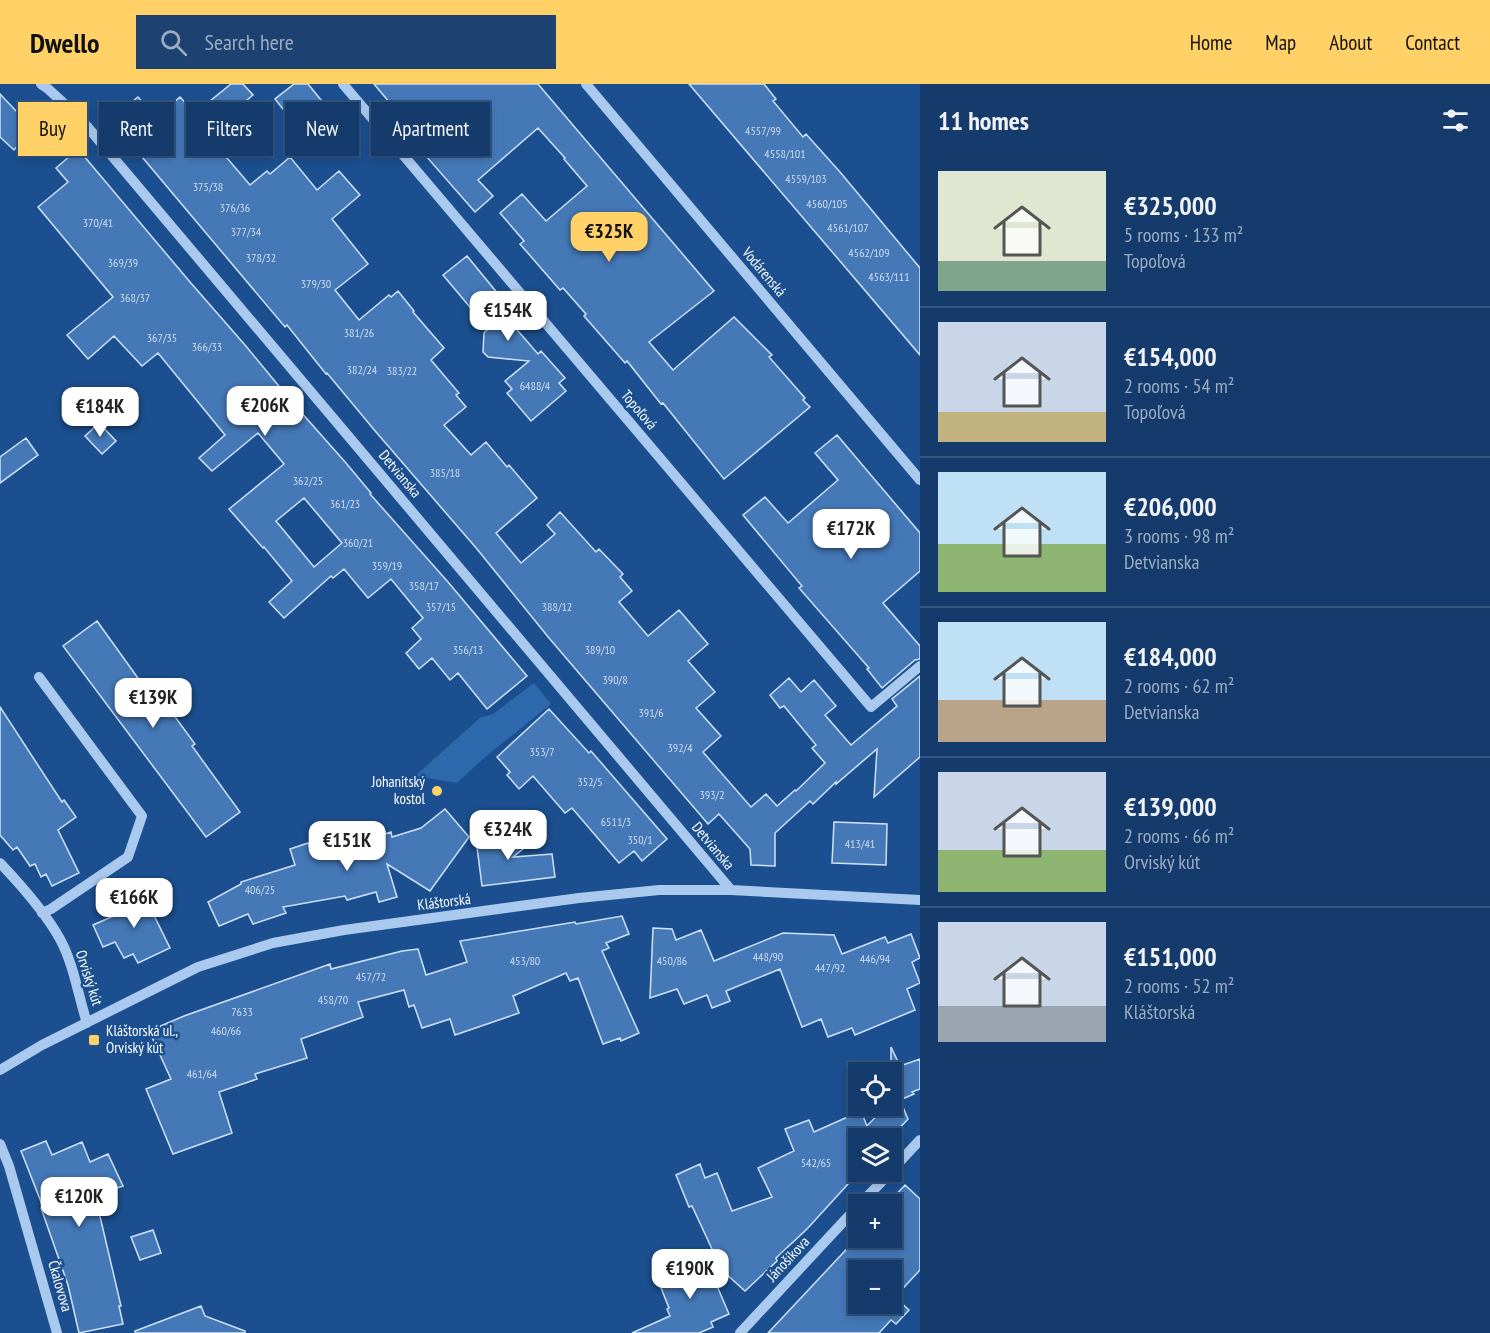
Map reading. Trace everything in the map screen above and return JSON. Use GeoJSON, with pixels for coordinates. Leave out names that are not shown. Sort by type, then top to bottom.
{"type":"FeatureCollection","features":[{"type":"Feature","properties":{"kind":"street","name":"Detvianska"},"geometry":{"type":"LineString","coordinates":[[41,84],[80,118],[731,890]]}},
{"type":"Feature","properties":{"kind":"street","name":"Topoľová"},"geometry":{"type":"LineString","coordinates":[[343,84],[871,707],[920,666]]}},
{"type":"Feature","properties":{"kind":"street","name":"Vodárenská"},"geometry":{"type":"LineString","coordinates":[[586,84],[920,480]]}},
{"type":"Feature","properties":{"kind":"street"},"geometry":{"type":"LineString","coordinates":[[39,676],[142,816],[128,857],[42,913]]}},
{"type":"Feature","properties":{"kind":"street","name":"Orviský kút"},"geometry":{"type":"LineString","coordinates":[[0,863],[42,913],[60,940],[74,976],[87,1023]]}},
{"type":"Feature","properties":{"kind":"street","name":"Kláštorská"},"geometry":{"type":"LineString","coordinates":[[0,1070],[42,1046],[198,967],[273,943],[344,930],[579,898],[659,890],[731,890],[920,900]]}},
{"type":"Feature","properties":{"kind":"street","name":"Jánošíkova"},"geometry":{"type":"LineString","coordinates":[[902,1159],[920,1140]]}},
{"type":"Feature","properties":{"kind":"street","name":"Čkalovova"},"geometry":{"type":"LineString","coordinates":[[0,1144],[9,1166],[57,1333]]}},
{"type":"Feature","properties":{"kind":"street","name":"Jánošíkova"},"geometry":{"type":"LineString","coordinates":[[869,1194],[881,1182]]}},
{"type":"Feature","properties":{"kind":"street","name":"Jánošíkova"},"geometry":{"type":"LineString","coordinates":[[740,1333],[848,1217]]}},
{"type":"Feature","properties":{"kind":"shaded area"},"geometry":{"type":"Polygon","coordinates":[[[534,683],[551,704],[457,783],[415,776],[481,717],[493,714],[534,683]]]}},
{"type":"Feature","properties":{"kind":"building"},"geometry":{"type":"Polygon","coordinates":[[[231,84],[243,84],[253,95],[245,102],[209,102],[231,84]]]}},
{"type":"Feature","properties":{"kind":"building"},"geometry":{"type":"Polygon","coordinates":[[[294,84],[308,84],[321,100],[318,102],[285,102],[285,112],[275,99],[294,84]]]}},
{"type":"Feature","properties":{"kind":"building"},"geometry":{"type":"Polygon","coordinates":[[[374,84],[538,84],[714,291],[649,342],[673,370],[734,317],[772,355],[769,357],[805,398],[803,400],[810,407],[724,479],[627,361],[625,363],[584,316],[586,314],[563,288],[560,290],[520,244],[524,241],[500,213],[522,194],[546,221],[587,186],[565,158],[538,128],[478,180],[493,196],[475,212],[426,156],[490,156],[490,102],[389,102],[374,84]]]}},
{"type":"Feature","properties":{"kind":"building"},"geometry":{"type":"Polygon","coordinates":[[[689,84],[764,84],[776,99],[773,101],[803,137],[806,134],[840,172],[920,268],[920,355],[689,84]]]}},
{"type":"Feature","properties":{"kind":"building"},"geometry":{"type":"Polygon","coordinates":[[[0,94],[18,113],[18,146],[14,150],[0,137],[0,94]]]}},
{"type":"Feature","properties":{"kind":"building"},"geometry":{"type":"Polygon","coordinates":[[[138,97],[142,102],[132,102],[138,97]]]}},
{"type":"Feature","properties":{"kind":"building"},"geometry":{"type":"Polygon","coordinates":[[[180,97],[186,103],[186,156],[225,156],[250,185],[267,171],[270,174],[290,157],[317,190],[339,171],[360,195],[332,219],[368,264],[335,290],[359,320],[389,295],[391,297],[398,291],[444,348],[431,360],[459,393],[456,395],[466,407],[444,425],[471,455],[486,442],[537,498],[496,533],[521,563],[555,534],[547,525],[560,512],[596,552],[599,549],[623,574],[620,577],[632,591],[619,602],[648,636],[679,610],[708,644],[688,661],[715,692],[696,708],[721,736],[703,752],[751,807],[766,794],[777,806],[825,763],[812,748],[816,745],[784,706],[780,708],[770,695],[789,678],[801,692],[814,680],[836,706],[825,715],[851,745],[897,706],[892,699],[920,676],[920,757],[874,797],[877,749],[813,804],[810,801],[775,833],[775,866],[751,865],[750,849],[719,814],[708,824],[287,325],[285,327],[141,156],[174,156],[174,102],[180,97]]]}},
{"type":"Feature","properties":{"kind":"building"},"geometry":{"type":"Polygon","coordinates":[[[70,156],[84,156],[527,676],[487,709],[458,673],[450,680],[432,658],[419,669],[406,653],[421,639],[412,628],[423,618],[391,579],[368,598],[344,569],[333,578],[331,576],[284,618],[269,602],[292,581],[229,509],[284,464],[258,433],[212,471],[199,458],[225,435],[158,353],[142,366],[114,336],[88,359],[67,335],[113,297],[38,207],[68,182],[56,168],[70,156]],[[304,498],[276,521],[314,567],[342,543],[304,498]]]}},
{"type":"Feature","properties":{"kind":"building"},"geometry":{"type":"Polygon","coordinates":[[[467,256],[512,311],[506,317],[538,354],[541,351],[565,378],[559,383],[566,391],[531,421],[507,393],[512,389],[505,381],[529,361],[488,357],[483,352],[484,333],[488,329],[484,324],[484,313],[479,318],[443,275],[467,256]]]}},
{"type":"Feature","properties":{"kind":"building"},"geometry":{"type":"Polygon","coordinates":[[[99,423],[116,441],[102,454],[85,436],[99,423]]]}},
{"type":"Feature","properties":{"kind":"building"},"geometry":{"type":"Polygon","coordinates":[[[837,435],[920,533],[920,571],[883,603],[920,646],[920,659],[915,660],[882,688],[867,669],[869,668],[799,588],[802,586],[743,515],[765,497],[788,523],[838,480],[815,453],[837,435]]]}},
{"type":"Feature","properties":{"kind":"building"},"geometry":{"type":"Polygon","coordinates":[[[26,438],[38,455],[0,483],[0,457],[26,438]]]}},
{"type":"Feature","properties":{"kind":"building"},"geometry":{"type":"Polygon","coordinates":[[[97,621],[145,688],[151,684],[195,744],[192,746],[240,812],[206,837],[63,646],[97,621]]]}},
{"type":"Feature","properties":{"kind":"building"},"geometry":{"type":"Polygon","coordinates":[[[0,707],[62,802],[64,800],[76,817],[58,830],[79,873],[52,886],[46,874],[41,877],[35,864],[30,866],[17,847],[13,850],[0,835],[0,707]]]}},
{"type":"Feature","properties":{"kind":"building"},"geometry":{"type":"Polygon","coordinates":[[[549,709],[589,753],[591,751],[667,839],[642,861],[634,851],[619,863],[572,808],[565,813],[533,776],[519,789],[507,775],[510,772],[497,757],[549,709]]]}},
{"type":"Feature","properties":{"kind":"building"},"geometry":{"type":"Polygon","coordinates":[[[445,809],[469,837],[430,891],[387,864],[397,897],[379,902],[376,892],[347,900],[345,896],[283,907],[286,913],[253,924],[248,914],[219,926],[208,902],[241,882],[295,865],[290,849],[308,843],[313,857],[391,832],[392,837],[421,828],[445,809]]]}},
{"type":"Feature","properties":{"kind":"building"},"geometry":{"type":"Polygon","coordinates":[[[473,816],[502,845],[533,841],[513,857],[552,854],[555,877],[482,886],[473,816]]]}},
{"type":"Feature","properties":{"kind":"building"},"geometry":{"type":"Polygon","coordinates":[[[834,822],[887,824],[886,865],[832,863],[834,822]]]}},
{"type":"Feature","properties":{"kind":"building"},"geometry":{"type":"Polygon","coordinates":[[[140,887],[170,948],[138,963],[133,954],[124,958],[115,942],[103,947],[93,925],[125,911],[119,898],[140,887]]]}},
{"type":"Feature","properties":{"kind":"building"},"geometry":{"type":"Polygon","coordinates":[[[622,916],[629,934],[606,943],[609,948],[602,951],[639,1033],[621,1041],[620,1038],[603,1044],[578,978],[570,981],[566,973],[513,996],[519,1013],[455,1035],[450,1019],[422,1028],[414,1005],[409,1007],[404,990],[358,1002],[363,1017],[301,1039],[307,1058],[255,1074],[257,1079],[219,1092],[232,1133],[173,1154],[146,1089],[171,1079],[149,1031],[184,1016],[330,964],[331,969],[418,949],[426,975],[467,962],[460,941],[622,916]]]}},
{"type":"Feature","properties":{"kind":"building"},"geometry":{"type":"Polygon","coordinates":[[[653,928],[672,929],[676,940],[701,930],[714,961],[783,933],[834,935],[842,954],[885,937],[888,943],[911,934],[920,958],[912,962],[920,983],[907,989],[915,1010],[855,1035],[852,1028],[828,1037],[821,1019],[802,1027],[780,969],[726,991],[730,1001],[712,1008],[707,995],[684,1004],[677,989],[650,998],[653,928]]]}},
{"type":"Feature","properties":{"kind":"building"},"geometry":{"type":"Polygon","coordinates":[[[891,1047],[898,1062],[891,1062],[891,1047]]]}},
{"type":"Feature","properties":{"kind":"building"},"geometry":{"type":"Polygon","coordinates":[[[920,1059],[920,1089],[912,1092],[914,1094],[902,1099],[902,1065],[920,1059]]]}},
{"type":"Feature","properties":{"kind":"building"},"geometry":{"type":"Polygon","coordinates":[[[902,1105],[908,1119],[899,1128],[848,1128],[848,1182],[850,1182],[807,1229],[776,1258],[777,1261],[745,1291],[703,1253],[712,1249],[692,1206],[689,1207],[676,1175],[700,1164],[705,1178],[717,1173],[732,1211],[772,1197],[758,1168],[794,1151],[785,1129],[809,1120],[814,1132],[850,1116],[863,1116],[867,1126],[876,1116],[902,1116],[902,1105]]]}},
{"type":"Feature","properties":{"kind":"building"},"geometry":{"type":"Polygon","coordinates":[[[46,1141],[52,1155],[82,1142],[90,1162],[108,1154],[123,1186],[95,1195],[121,1306],[119,1306],[123,1324],[79,1333],[68,1285],[41,1208],[43,1207],[21,1151],[46,1141]]]}},
{"type":"Feature","properties":{"kind":"building"},"geometry":{"type":"Polygon","coordinates":[[[905,1185],[920,1199],[920,1270],[902,1289],[902,1260],[848,1260],[848,1314],[902,1314],[902,1304],[909,1310],[896,1324],[891,1320],[879,1333],[768,1333],[848,1248],[902,1248],[902,1194],[896,1194],[905,1185]]]}},
{"type":"Feature","properties":{"kind":"building"},"geometry":{"type":"Polygon","coordinates":[[[153,1230],[161,1253],[140,1260],[131,1237],[153,1230]]]}},
{"type":"Feature","properties":{"kind":"building"},"geometry":{"type":"Polygon","coordinates":[[[703,1253],[729,1314],[711,1322],[713,1327],[699,1333],[632,1333],[670,1316],[661,1288],[677,1281],[671,1266],[703,1253]]]}},
{"type":"Feature","properties":{"kind":"building"},"geometry":{"type":"Polygon","coordinates":[[[201,1306],[205,1316],[245,1331],[245,1333],[135,1333],[135,1331],[201,1306]]]}},
{"type":"Feature","properties":{"kind":"place","name":"Johanitský kostol"},"geometry":{"type":"Point","coordinates":[437,791]}},
{"type":"Feature","properties":{"kind":"place","name":"Kláštorská ul., Orviský kút"},"geometry":{"type":"Point","coordinates":[94,1040]}}]}
